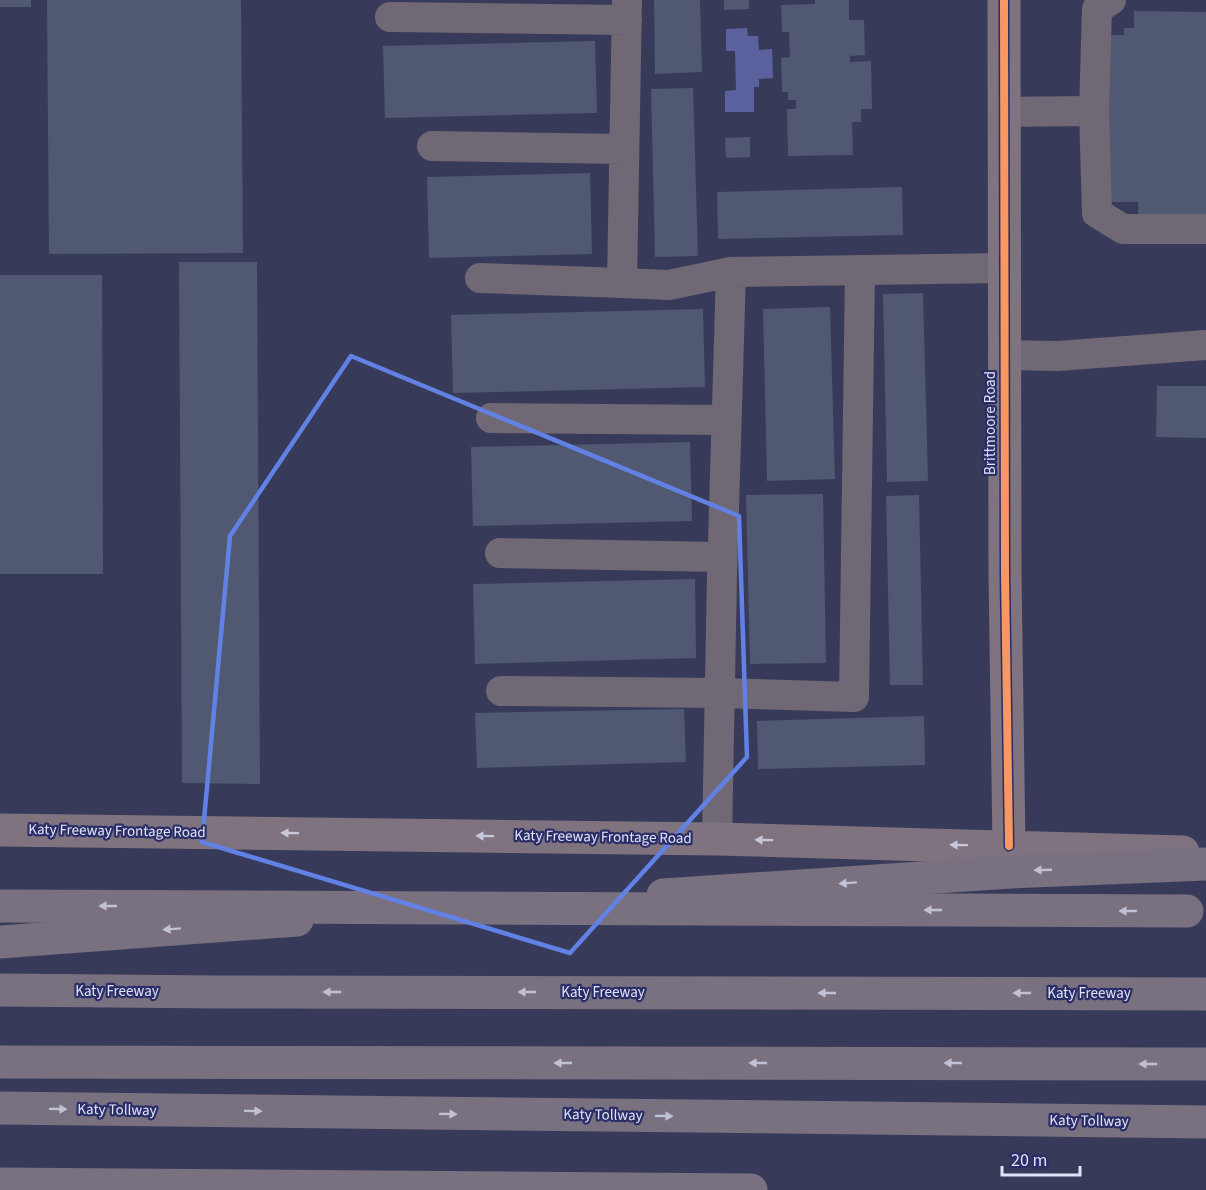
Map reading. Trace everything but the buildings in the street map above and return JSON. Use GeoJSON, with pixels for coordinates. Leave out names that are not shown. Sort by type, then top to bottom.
{"type":"FeatureCollection","features":[{"type":"Feature","properties":{"kind":"highway"},"geometry":{"type":"LineString","coordinates":[[0,942],[987,873],[1206,864]]}},
{"type":"Feature","properties":{"kind":"highway"},"geometry":{"type":"LineString","coordinates":[[0,906],[1206,911]]}},
{"type":"Feature","properties":{"kind":"highway","name":"Katy Freeway"},"geometry":{"type":"LineString","coordinates":[[0,990],[1206,994]]}},
{"type":"Feature","properties":{"kind":"highway"},"geometry":{"type":"LineString","coordinates":[[0,1062],[1206,1064]]}},
{"type":"Feature","properties":{"kind":"highway","name":"Katy Tollway"},"geometry":{"type":"LineString","coordinates":[[0,1108],[1206,1122]]}},
{"type":"Feature","properties":{"kind":"highway"},"geometry":{"type":"LineString","coordinates":[[0,1184],[751,1190]]}},
{"type":"Feature","properties":{"kind":"main road","name":"Brittmoore Road"},"geometry":{"type":"LineString","coordinates":[[1004,0],[1004,563],[1009,846]]}},
{"type":"Feature","properties":{"kind":"main road","name":"Katy Freeway Frontage Road"},"geometry":{"type":"LineString","coordinates":[[0,830],[717,839],[1206,852]]}},
{"type":"Feature","properties":{"kind":"lane"},"geometry":{"type":"LineString","coordinates":[[1111,0],[1097,9],[1094,111],[1097,213],[1123,229],[1206,229]]}},
{"type":"Feature","properties":{"kind":"lane"},"geometry":{"type":"LineString","coordinates":[[390,16],[627,10],[622,283]]}},
{"type":"Feature","properties":{"kind":"lane"},"geometry":{"type":"LineString","coordinates":[[1003,112],[1094,111]]}},
{"type":"Feature","properties":{"kind":"lane"},"geometry":{"type":"LineString","coordinates":[[432,146],[624,149]]}},
{"type":"Feature","properties":{"kind":"lane"},"geometry":{"type":"LineString","coordinates":[[480,278],[669,285],[731,272],[1003,268]]}},
{"type":"Feature","properties":{"kind":"lane"},"geometry":{"type":"LineString","coordinates":[[501,691],[854,697],[860,270]]}},
{"type":"Feature","properties":{"kind":"lane"},"geometry":{"type":"LineString","coordinates":[[717,839],[722,557],[731,272]]}},
{"type":"Feature","properties":{"kind":"lane"},"geometry":{"type":"LineString","coordinates":[[1003,355],[1058,356],[1206,345]]}},
{"type":"Feature","properties":{"kind":"lane"},"geometry":{"type":"LineString","coordinates":[[491,418],[726,420]]}},
{"type":"Feature","properties":{"kind":"lane"},"geometry":{"type":"LineString","coordinates":[[500,553],[722,557]]}},
{"type":"Feature","properties":{"kind":"highlighted area"},"geometry":{"type":"Polygon","coordinates":[[[351,356],[739,516],[747,757],[570,953],[202,842],[230,536],[351,356]]]}},
{"type":"Feature","properties":{"kind":"water"},"geometry":{"type":"Polygon","coordinates":[[[747,28],[748,36],[758,36],[759,50],[772,49],[773,78],[759,79],[759,87],[754,87],[754,112],[725,112],[725,91],[736,90],[735,51],[726,51],[726,29],[747,28]]]}},
{"type":"Feature","properties":{"kind":"cycle path"},"geometry":{"type":"LineString","coordinates":[[1004,0],[1005,574],[1009,846]]}}]}
